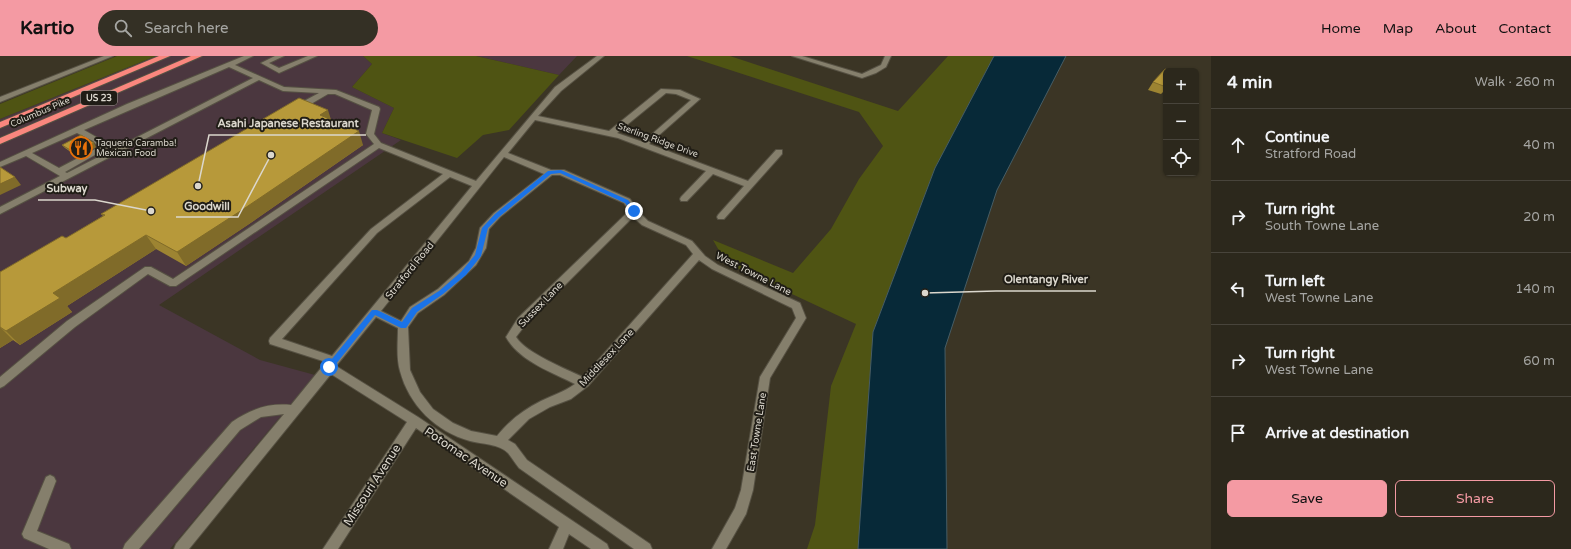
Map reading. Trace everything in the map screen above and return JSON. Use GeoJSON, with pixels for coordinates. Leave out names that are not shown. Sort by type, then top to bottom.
{"type":"FeatureCollection","features":[{"type":"Feature","properties":{"kind":"highway","name":"Columbus Pike"},"geometry":{"type":"LineString","coordinates":[[0,125],[166,56]]}},
{"type":"Feature","properties":{"kind":"highway","name":"Columbus Pike"},"geometry":{"type":"LineString","coordinates":[[0,141],[198,56]]}},
{"type":"Feature","properties":{"kind":"street"},"geometry":{"type":"LineString","coordinates":[[0,100],[110,56]]}},
{"type":"Feature","properties":{"kind":"street"},"geometry":{"type":"LineString","coordinates":[[0,165],[228,64],[250,56]]}},
{"type":"Feature","properties":{"kind":"street"},"geometry":{"type":"LineString","coordinates":[[280,56],[264,63],[279,71],[314,56]]}},
{"type":"Feature","properties":{"kind":"street","name":"Stratford Road"},"geometry":{"type":"LineString","coordinates":[[181,549],[533,117],[558,89],[601,56]]}},
{"type":"Feature","properties":{"kind":"street"},"geometry":{"type":"LineString","coordinates":[[795,56],[862,76],[874,72],[884,66],[888,56]]}},
{"type":"Feature","properties":{"kind":"street"},"geometry":{"type":"LineString","coordinates":[[228,64],[283,89],[336,92],[376,109],[370,134],[378,145],[478,185]]}},
{"type":"Feature","properties":{"kind":"street"},"geometry":{"type":"LineString","coordinates":[[0,211],[258,78]]}},
{"type":"Feature","properties":{"kind":"street"},"geometry":{"type":"LineString","coordinates":[[611,134],[664,91],[677,92],[696,99],[644,145]]}},
{"type":"Feature","properties":{"kind":"street"},"geometry":{"type":"LineString","coordinates":[[286,115],[326,92]]}},
{"type":"Feature","properties":{"kind":"street","name":"Sterling Ridge Drive"},"geometry":{"type":"LineString","coordinates":[[533,117],[611,134],[751,185]]}},
{"type":"Feature","properties":{"kind":"street"},"geometry":{"type":"LineString","coordinates":[[58,172],[103,148],[102,145],[91,136],[78,130]]}},
{"type":"Feature","properties":{"kind":"street"},"geometry":{"type":"LineString","coordinates":[[0,383],[71,324],[148,269],[173,284],[378,145]]}},
{"type":"Feature","properties":{"kind":"street"},"geometry":{"type":"LineString","coordinates":[[721,217],[779,152]]}},
{"type":"Feature","properties":{"kind":"street"},"geometry":{"type":"LineString","coordinates":[[26,153],[66,176]]}},
{"type":"Feature","properties":{"kind":"street","name":"West Towne Lane"},"geometry":{"type":"LineString","coordinates":[[504,154],[550,173],[561,172],[626,201],[645,222],[689,243],[699,254],[715,267],[796,306],[801,318]]}},
{"type":"Feature","properties":{"kind":"street"},"geometry":{"type":"LineString","coordinates":[[684,199],[712,170]]}},
{"type":"Feature","properties":{"kind":"street"},"geometry":{"type":"LineString","coordinates":[[550,173],[497,215],[485,228],[481,248],[474,263],[441,292],[414,310],[403,326],[405,370],[415,395],[429,412],[449,427],[470,436],[499,442],[511,448],[523,464],[645,549]]}},
{"type":"Feature","properties":{"kind":"street","name":"Potomac Avenue"},"geometry":{"type":"LineString","coordinates":[[449,174],[374,231],[274,341],[332,364],[602,549]]}},
{"type":"Feature","properties":{"kind":"street","name":"Sussex Lane"},"geometry":{"type":"LineString","coordinates":[[584,383],[522,352],[512,342],[511,337],[522,321],[634,211]]}},
{"type":"Feature","properties":{"kind":"street","name":"Middlesex Lane"},"geometry":{"type":"LineString","coordinates":[[499,442],[524,416],[546,404],[567,396],[584,383],[699,254]]}},
{"type":"Feature","properties":{"kind":"street"},"geometry":{"type":"LineString","coordinates":[[374,312],[403,326]]}},
{"type":"Feature","properties":{"kind":"street","name":"East Towne Lane"},"geometry":{"type":"LineString","coordinates":[[719,549],[741,510],[747,490],[765,377],[801,318]]}},
{"type":"Feature","properties":{"kind":"street"},"geometry":{"type":"LineString","coordinates":[[130,549],[236,426],[250,415],[265,410],[279,408],[295,410]]}},
{"type":"Feature","properties":{"kind":"street","name":"Missouri Avenue"},"geometry":{"type":"LineString","coordinates":[[330,549],[414,421]]}},
{"type":"Feature","properties":{"kind":"street"},"geometry":{"type":"LineString","coordinates":[[50,481],[29,534],[64,549]]}},
{"type":"Feature","properties":{"kind":"street"},"geometry":{"type":"LineString","coordinates":[[556,549],[567,525]]}},
{"type":"Feature","properties":{"kind":"shaded area"},"geometry":{"type":"Polygon","coordinates":[[[156,56],[363,56],[372,64],[352,87],[394,108],[382,133],[401,140],[159,305],[260,360],[315,375],[170,549],[0,549],[0,119],[156,56]]]}},
{"type":"Feature","properties":{"kind":"shaded area"},"geometry":{"type":"Polygon","coordinates":[[[476,56],[577,56],[559,75],[476,56]]]}},
{"type":"Feature","properties":{"kind":"green space"},"geometry":{"type":"Polygon","coordinates":[[[117,56],[156,56],[0,119],[0,104],[117,56]]]}},
{"type":"Feature","properties":{"kind":"green space"},"geometry":{"type":"Polygon","coordinates":[[[363,56],[476,56],[559,75],[509,130],[483,135],[457,158],[382,133],[394,108],[352,87],[372,64],[363,56]]]}},
{"type":"Feature","properties":{"kind":"green space"},"geometry":{"type":"Polygon","coordinates":[[[687,56],[730,56],[898,111],[948,56],[994,56],[935,168],[873,332],[858,549],[807,549],[815,525],[831,386],[856,324],[726,263],[713,240],[793,273],[831,229],[859,179],[883,146],[859,112],[687,56]]]}},
{"type":"Feature","properties":{"kind":"water"},"geometry":{"type":"Polygon","coordinates":[[[994,56],[1066,56],[997,190],[945,348],[947,549],[858,549],[873,332],[935,168],[994,56]]]}},
{"type":"Feature","properties":{"kind":"building"},"geometry":{"type":"Polygon","coordinates":[[[1163,71],[1163,86],[1153,82],[1163,71]]]}},
{"type":"Feature","properties":{"kind":"building"},"geometry":{"type":"Polygon","coordinates":[[[299,98],[328,110],[320,115],[359,131],[177,252],[146,235],[53,293],[60,298],[6,331],[0,327],[0,272],[62,236],[66,238],[105,215],[101,214],[299,98]]]}},
{"type":"Feature","properties":{"kind":"building"},"geometry":{"type":"Polygon","coordinates":[[[81,135],[94,143],[75,153],[62,145],[81,135]]]}},
{"type":"Feature","properties":{"kind":"building"},"geometry":{"type":"Polygon","coordinates":[[[0,167],[15,177],[0,184],[0,167]]]}},
{"type":"Feature","properties":{"kind":"place","name":"Taqueria Caramba! Mexican Food"},"geometry":{"type":"Point","coordinates":[81,148]}},
{"type":"Feature","properties":{"kind":"place","name":"Goodwill"},"geometry":{"type":"Point","coordinates":[271,155]}},
{"type":"Feature","properties":{"kind":"place","name":"Asahi Japanese Restaurant"},"geometry":{"type":"Point","coordinates":[198,186]}},
{"type":"Feature","properties":{"kind":"place","name":"Subway"},"geometry":{"type":"Point","coordinates":[151,211]}},
{"type":"Feature","properties":{"kind":"place","name":"Olentangy River"},"geometry":{"type":"Point","coordinates":[925,293]}},
{"type":"Feature","properties":{"kind":"route"},"geometry":{"type":"LineString","coordinates":[[329,367],[374,312],[403,326],[414,310],[441,292],[463,274],[474,263],[478,256],[481,248],[482,235],[485,228],[497,215],[550,173],[561,172],[615,196],[626,201],[632,206],[634,211]]}}]}
